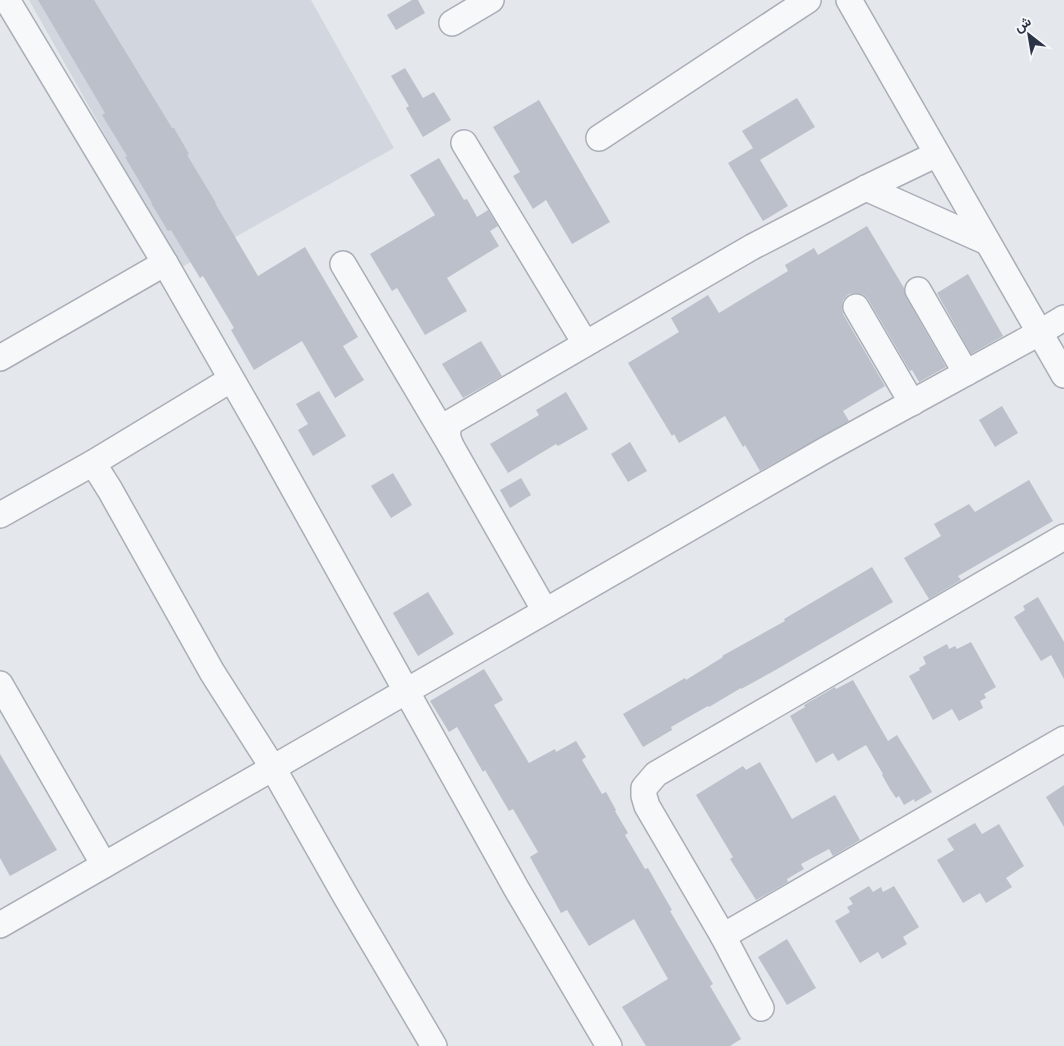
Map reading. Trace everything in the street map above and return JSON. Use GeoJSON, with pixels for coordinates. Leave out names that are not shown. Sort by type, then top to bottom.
{"type":"FeatureCollection","features":[{"type":"Feature","properties":{"kind":"street"},"geometry":{"type":"LineString","coordinates":[[7,0],[165,263],[230,380],[267,441],[516,888],[609,1046]]}},
{"type":"Feature","properties":{"kind":"street"},"geometry":{"type":"LineString","coordinates":[[452,23],[491,0]]}},
{"type":"Feature","properties":{"kind":"street"},"geometry":{"type":"LineString","coordinates":[[599,138],[808,0]]}},
{"type":"Feature","properties":{"kind":"street"},"geometry":{"type":"LineString","coordinates":[[849,0],[1064,375]]}},
{"type":"Feature","properties":{"kind":"street"},"geometry":{"type":"LineString","coordinates":[[464,143],[585,343]]}},
{"type":"Feature","properties":{"kind":"street"},"geometry":{"type":"LineString","coordinates":[[451,446],[447,438],[451,422],[752,247],[936,154]]}},
{"type":"Feature","properties":{"kind":"street"},"geometry":{"type":"LineString","coordinates":[[866,188],[987,242]]}},
{"type":"Feature","properties":{"kind":"street"},"geometry":{"type":"LineString","coordinates":[[0,358],[165,263]]}},
{"type":"Feature","properties":{"kind":"street"},"geometry":{"type":"LineString","coordinates":[[344,264],[545,611]]}},
{"type":"Feature","properties":{"kind":"street"},"geometry":{"type":"LineString","coordinates":[[918,290],[966,373]]}},
{"type":"Feature","properties":{"kind":"street"},"geometry":{"type":"LineString","coordinates":[[856,307],[912,403]]}},
{"type":"Feature","properties":{"kind":"street"},"geometry":{"type":"LineString","coordinates":[[0,925],[826,449],[1064,318]]}},
{"type":"Feature","properties":{"kind":"street"},"geometry":{"type":"LineString","coordinates":[[0,515],[93,463],[230,380]]}},
{"type":"Feature","properties":{"kind":"street"},"geometry":{"type":"LineString","coordinates":[[93,463],[212,672],[273,768],[434,1046]]}},
{"type":"Feature","properties":{"kind":"street"},"geometry":{"type":"LineString","coordinates":[[761,1008],[647,806],[644,788],[656,774],[1064,537]]}},
{"type":"Feature","properties":{"kind":"street"},"geometry":{"type":"LineString","coordinates":[[0,684],[104,865]]}},
{"type":"Feature","properties":{"kind":"street"},"geometry":{"type":"LineString","coordinates":[[722,936],[1064,739]]}},
{"type":"Feature","properties":{"kind":"shaded area"},"geometry":{"type":"Polygon","coordinates":[[[29,0],[311,0],[394,148],[180,268],[29,0]]]}},
{"type":"Feature","properties":{"kind":"building"},"geometry":{"type":"Polygon","coordinates":[[[38,0],[94,0],[172,128],[174,128],[189,154],[187,155],[258,276],[305,247],[358,337],[343,346],[364,380],[335,398],[302,341],[254,370],[231,330],[234,328],[203,276],[200,278],[171,230],[168,231],[151,203],[125,157],[127,156],[102,115],[105,113],[38,0]]]}},
{"type":"Feature","properties":{"kind":"building"},"geometry":{"type":"Polygon","coordinates":[[[412,0],[418,0],[425,13],[396,30],[387,15],[412,0]]]}},
{"type":"Feature","properties":{"kind":"building"},"geometry":{"type":"Polygon","coordinates":[[[405,68],[423,98],[434,92],[451,120],[423,137],[406,108],[409,106],[391,76],[405,68]]]}},
{"type":"Feature","properties":{"kind":"building"},"geometry":{"type":"Polygon","coordinates":[[[797,98],[815,127],[760,160],[788,206],[763,221],[728,163],[753,148],[742,131],[797,98]]]}},
{"type":"Feature","properties":{"kind":"building"},"geometry":{"type":"Polygon","coordinates":[[[539,100],[610,222],[572,244],[546,200],[533,209],[513,176],[520,172],[493,127],[539,100]]]}},
{"type":"Feature","properties":{"kind":"building"},"geometry":{"type":"Polygon","coordinates":[[[439,158],[464,200],[467,199],[477,217],[488,210],[498,226],[490,231],[499,246],[447,278],[467,311],[425,335],[397,288],[392,291],[370,254],[435,215],[410,175],[439,158]]]}},
{"type":"Feature","properties":{"kind":"building"},"geometry":{"type":"Polygon","coordinates":[[[867,226],[904,288],[906,297],[946,367],[919,382],[912,370],[910,371],[868,299],[864,295],[849,294],[843,300],[843,314],[885,386],[843,411],[849,421],[760,471],[725,416],[679,443],[674,434],[672,436],[628,363],[679,332],[671,318],[708,295],[719,313],[788,271],[785,265],[814,248],[818,255],[867,226]]]}},
{"type":"Feature","properties":{"kind":"building"},"geometry":{"type":"Polygon","coordinates":[[[968,274],[1003,336],[971,354],[937,293],[968,274]]]}},
{"type":"Feature","properties":{"kind":"building"},"geometry":{"type":"Polygon","coordinates":[[[481,341],[502,376],[463,398],[442,364],[481,341]]]}},
{"type":"Feature","properties":{"kind":"building"},"geometry":{"type":"Polygon","coordinates":[[[319,391],[346,436],[313,456],[298,430],[308,424],[296,404],[319,391]]]}},
{"type":"Feature","properties":{"kind":"building"},"geometry":{"type":"Polygon","coordinates":[[[566,392],[588,429],[558,446],[556,444],[508,473],[490,444],[539,415],[536,410],[566,392]]]}},
{"type":"Feature","properties":{"kind":"building"},"geometry":{"type":"Polygon","coordinates":[[[1002,406],[1018,433],[995,447],[979,420],[1002,406]]]}},
{"type":"Feature","properties":{"kind":"building"},"geometry":{"type":"Polygon","coordinates":[[[630,442],[647,471],[628,482],[611,454],[630,442]]]}},
{"type":"Feature","properties":{"kind":"building"},"geometry":{"type":"Polygon","coordinates":[[[393,473],[412,505],[391,518],[371,486],[393,473]]]}},
{"type":"Feature","properties":{"kind":"building"},"geometry":{"type":"Polygon","coordinates":[[[521,478],[531,495],[510,508],[500,490],[521,478]]]}},
{"type":"Feature","properties":{"kind":"building"},"geometry":{"type":"Polygon","coordinates":[[[1029,480],[1053,521],[958,576],[961,580],[929,599],[904,558],[941,536],[934,524],[969,504],[975,512],[1029,480]]]}},
{"type":"Feature","properties":{"kind":"building"},"geometry":{"type":"Polygon","coordinates":[[[872,567],[893,602],[772,672],[671,727],[672,730],[643,747],[623,714],[685,678],[686,680],[722,656],[785,621],[784,619],[872,567]]]}},
{"type":"Feature","properties":{"kind":"building"},"geometry":{"type":"Polygon","coordinates":[[[428,592],[454,634],[418,656],[393,613],[428,592]]]}},
{"type":"Feature","properties":{"kind":"building"},"geometry":{"type":"Polygon","coordinates":[[[1038,597],[1064,642],[1064,679],[1051,655],[1041,661],[1014,617],[1025,610],[1023,606],[1038,597]]]}},
{"type":"Feature","properties":{"kind":"building"},"geometry":{"type":"Polygon","coordinates":[[[971,642],[996,687],[984,694],[986,698],[980,701],[983,708],[959,721],[952,709],[933,720],[909,676],[926,664],[923,657],[947,644],[949,649],[955,646],[957,649],[971,642]]]}},
{"type":"Feature","properties":{"kind":"building"},"geometry":{"type":"Polygon","coordinates":[[[484,669],[503,700],[494,705],[529,763],[555,749],[556,752],[576,741],[586,757],[582,760],[602,794],[606,792],[628,833],[625,835],[645,869],[648,868],[672,910],[670,911],[713,984],[710,986],[741,1039],[730,1046],[646,1046],[622,1007],[668,979],[634,919],[589,946],[567,910],[561,913],[530,857],[538,852],[513,809],[509,811],[485,770],[483,772],[457,727],[449,732],[430,701],[484,669]]]}},
{"type":"Feature","properties":{"kind":"building"},"geometry":{"type":"Polygon","coordinates":[[[853,680],[888,741],[897,735],[932,792],[915,802],[914,799],[904,805],[899,796],[896,798],[890,789],[866,745],[838,761],[833,753],[816,763],[790,716],[805,707],[804,705],[835,687],[836,689],[853,680]]]}},
{"type":"Feature","properties":{"kind":"building"},"geometry":{"type":"Polygon","coordinates":[[[0,754],[57,850],[10,876],[0,858],[0,754]]]}},
{"type":"Feature","properties":{"kind":"building"},"geometry":{"type":"Polygon","coordinates":[[[760,762],[792,819],[835,795],[860,840],[833,856],[829,849],[801,864],[804,869],[787,879],[788,882],[756,900],[730,859],[733,857],[696,795],[743,766],[746,770],[760,762]]]}},
{"type":"Feature","properties":{"kind":"building"},"geometry":{"type":"Polygon","coordinates":[[[1064,785],[1064,827],[1046,797],[1064,785]]]}},
{"type":"Feature","properties":{"kind":"building"},"geometry":{"type":"Polygon","coordinates":[[[975,823],[982,834],[999,824],[1024,866],[1006,878],[1012,887],[986,903],[980,893],[963,903],[937,860],[954,850],[947,839],[975,823]]]}},
{"type":"Feature","properties":{"kind":"building"},"geometry":{"type":"Polygon","coordinates":[[[869,886],[873,892],[881,887],[883,892],[894,886],[919,927],[903,937],[907,944],[882,959],[878,952],[860,963],[835,921],[850,912],[847,907],[853,904],[849,898],[869,886]]]}},
{"type":"Feature","properties":{"kind":"building"},"geometry":{"type":"Polygon","coordinates":[[[787,939],[816,988],[787,1005],[758,957],[787,939]]]}}]}
